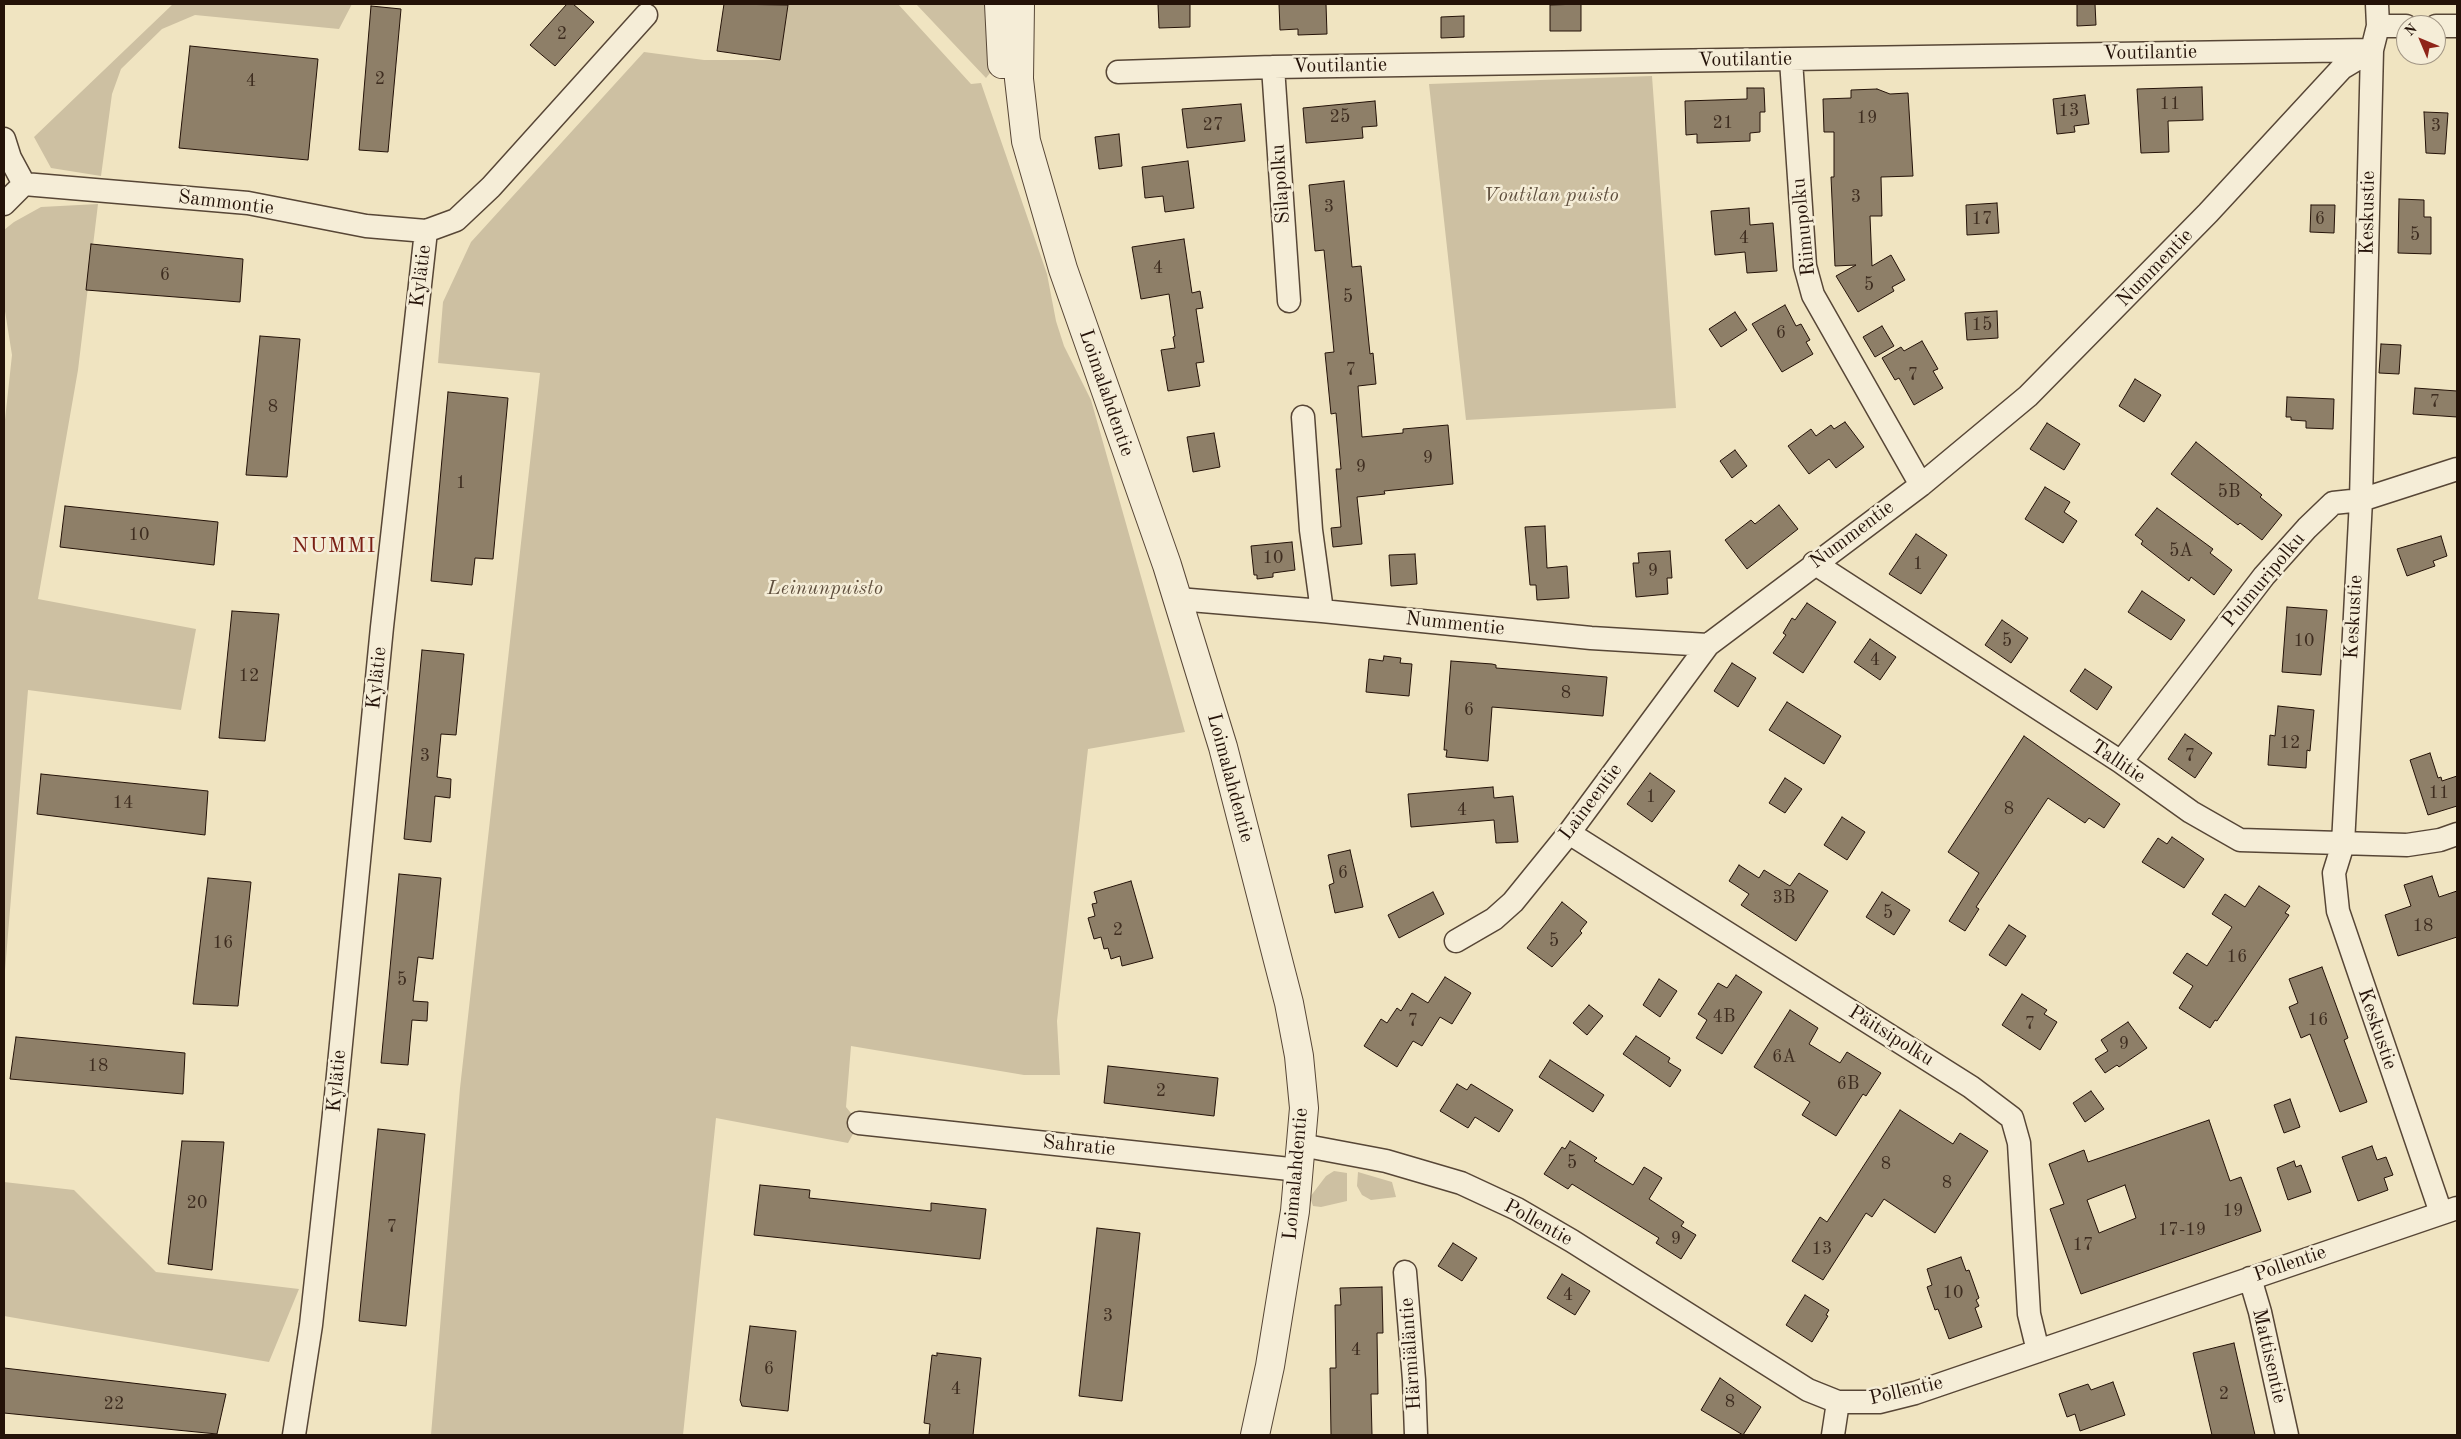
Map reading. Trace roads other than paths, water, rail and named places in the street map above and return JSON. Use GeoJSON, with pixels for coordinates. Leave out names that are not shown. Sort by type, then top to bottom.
{"type":"FeatureCollection","features":[{"type":"Feature","properties":{"kind":"street","name":"Loimalahdentie"},"geometry":{"type":"LineString","coordinates":[[999,4],[1000,54],[1004,81],[1026,141],[1063,269],[1178,599],[1223,747],[1288,1002],[1299,1056],[1304,1108],[1296,1211],[1270,1366],[1254,1435]]}},
{"type":"Feature","properties":{"kind":"street","name":"Loimalahdentie"},"geometry":{"type":"LineString","coordinates":[[1020,4],[1019,79],[1026,141]]}},
{"type":"Feature","properties":{"kind":"street","name":"Keskustie"},"geometry":{"type":"LineString","coordinates":[[2377,4],[2378,26],[2372,50],[2360,500],[2343,844],[2334,873],[2338,911],[2449,1210]]}},
{"type":"Feature","properties":{"kind":"street","name":"Kylätie"},"geometry":{"type":"LineString","coordinates":[[294,1435],[315,1287],[336,1095],[382,627],[426,231],[456,220],[491,187],[652,7]]}},
{"type":"Feature","properties":{"kind":"street"},"geometry":{"type":"LineString","coordinates":[[2378,26],[2396,26]]}},
{"type":"Feature","properties":{"kind":"street","name":"Voutilantie"},"geometry":{"type":"LineString","coordinates":[[1118,72],[1272,67],[2372,50]]}},
{"type":"Feature","properties":{"kind":"street","name":"Nummentie"},"geometry":{"type":"LineString","coordinates":[[1178,599],[1322,611],[1592,638],[1708,645],[1921,485],[2028,396],[2208,213],[2342,68],[2372,50]]}},
{"type":"Feature","properties":{"kind":"street","name":"Riimupolku"},"geometry":{"type":"LineString","coordinates":[[1791,60],[1805,266],[1813,295],[1921,485]]}},
{"type":"Feature","properties":{"kind":"street","name":"Silapolku"},"geometry":{"type":"LineString","coordinates":[[1272,67],[1290,301]]}},
{"type":"Feature","properties":{"kind":"street"},"geometry":{"type":"LineString","coordinates":[[4,138],[10,158],[24,184],[4,204]]}},
{"type":"Feature","properties":{"kind":"street","name":"Sammontie"},"geometry":{"type":"LineString","coordinates":[[24,184],[248,203],[366,226],[426,231]]}},
{"type":"Feature","properties":{"kind":"street"},"geometry":{"type":"LineString","coordinates":[[1303,417],[1312,530],[1322,611]]}},
{"type":"Feature","properties":{"kind":"street","name":"Puimuripolku"},"geometry":{"type":"LineString","coordinates":[[2120,762],[2264,576],[2306,528],[2333,503],[2360,500],[2457,469]]}},
{"type":"Feature","properties":{"kind":"street","name":"Tallitie"},"geometry":{"type":"LineString","coordinates":[[1814,564],[2120,762],[2191,812],[2240,840],[2407,845],[2440,840],[2457,834]]}},
{"type":"Feature","properties":{"kind":"street","name":"Laineentie"},"geometry":{"type":"LineString","coordinates":[[1456,940],[1494,920],[1513,902],[1568,833],[1708,645]]}},
{"type":"Feature","properties":{"kind":"street","name":"Päitsipolku"},"geometry":{"type":"LineString","coordinates":[[1568,833],[1971,1087],[2012,1118],[2019,1143],[2029,1314],[2038,1351]]}},
{"type":"Feature","properties":{"kind":"street","name":"Sahratie"},"geometry":{"type":"LineString","coordinates":[[859,1123],[1300,1157]]}},
{"type":"Feature","properties":{"kind":"street","name":"Pollentie"},"geometry":{"type":"LineString","coordinates":[[1300,1157],[1386,1161],[1461,1183],[1517,1209],[1572,1241],[1808,1390],[1838,1402],[1879,1402],[1915,1393],[2449,1210]]}},
{"type":"Feature","properties":{"kind":"street","name":"Härmiäläntie"},"geometry":{"type":"LineString","coordinates":[[1405,1272],[1414,1380],[1416,1435]]}},
{"type":"Feature","properties":{"kind":"street","name":"Mattisentie"},"geometry":{"type":"LineString","coordinates":[[2250,1278],[2260,1312],[2287,1435]]}},
{"type":"Feature","properties":{"kind":"street"},"geometry":{"type":"LineString","coordinates":[[1833,1435],[1838,1402]]}},
{"type":"Feature","properties":{"kind":"district","name":"NUMMI"},"geometry":{"type":"Point","coordinates":[334,546]}},
{"type":"Feature","properties":{"kind":"park label","name":"Voutilan puisto"},"geometry":{"type":"Point","coordinates":[1551,196]}},
{"type":"Feature","properties":{"kind":"park label","name":"Leinunpuisto"},"geometry":{"type":"Point","coordinates":[825,589]}}]}
